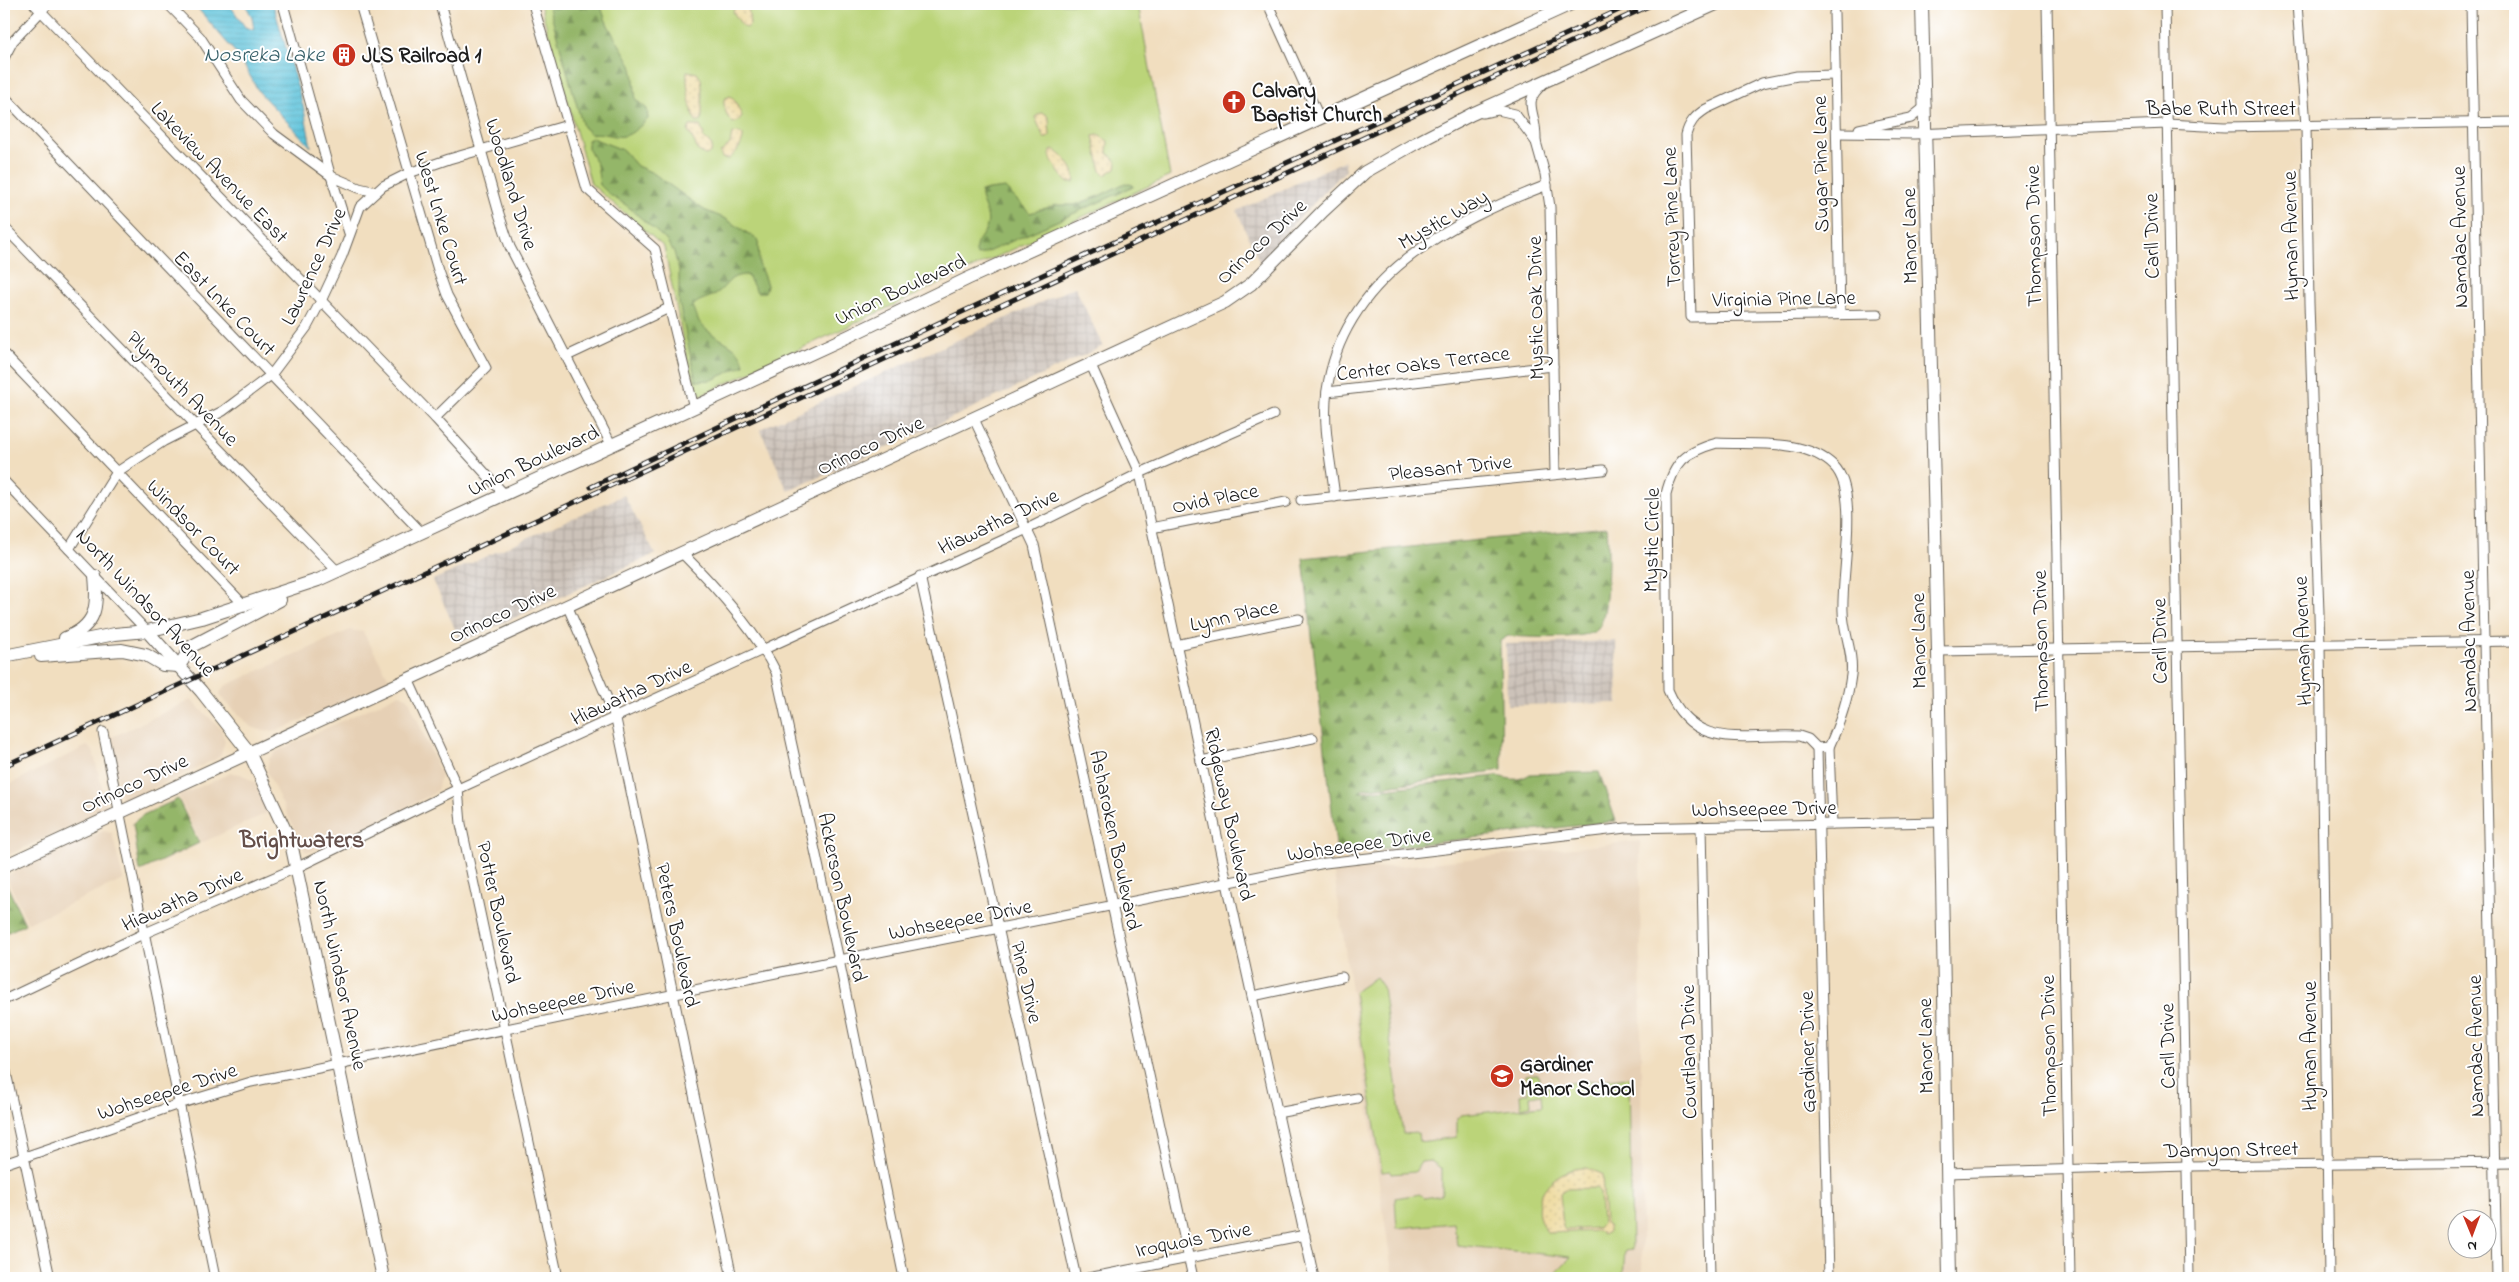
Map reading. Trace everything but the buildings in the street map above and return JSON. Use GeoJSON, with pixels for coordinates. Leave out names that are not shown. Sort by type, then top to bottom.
{"type":"FeatureCollection","features":[{"type":"Feature","properties":{"kind":"street","name":"Lakeview Avenue East"},"geometry":{"type":"LineString","coordinates":[[34,4],[435,418],[505,495]]}},
{"type":"Feature","properties":{"kind":"street"},"geometry":{"type":"LineString","coordinates":[[4,58],[14,41],[48,4]]}},
{"type":"Feature","properties":{"kind":"street"},"geometry":{"type":"LineString","coordinates":[[168,4],[200,37],[248,107],[274,134],[331,176],[359,188],[376,192]]}},
{"type":"Feature","properties":{"kind":"street"},"geometry":{"type":"LineString","coordinates":[[283,4],[322,138],[324,158],[349,234]]}},
{"type":"Feature","properties":{"kind":"street","name":"West Lnke Court"},"geometry":{"type":"LineString","coordinates":[[360,4],[447,295],[486,368],[435,418]]}},
{"type":"Feature","properties":{"kind":"street","name":"Woodland Drive"},"geometry":{"type":"LineString","coordinates":[[440,4],[510,247],[530,290],[567,356],[612,446]]}},
{"type":"Feature","properties":{"kind":"street"},"geometry":{"type":"LineString","coordinates":[[532,4],[587,189],[656,249],[694,408]]}},
{"type":"Feature","properties":{"kind":"street"},"geometry":{"type":"LineString","coordinates":[[1268,4],[1320,119]]}},
{"type":"Feature","properties":{"kind":"street","name":"Union Boulevard"},"geometry":{"type":"LineString","coordinates":[[147,631],[245,606],[338,572],[694,408],[967,279],[1571,4]]}},
{"type":"Feature","properties":{"kind":"street","name":"Orinoco Drive"},"geometry":{"type":"LineString","coordinates":[[4,866],[1225,302],[1251,284],[1323,211],[1365,172],[1472,114],[1716,4]]}},
{"type":"Feature","properties":{"kind":"street","name":"Manor Lane"},"geometry":{"type":"LineString","coordinates":[[1922,4],[1927,132],[1942,822],[1949,1278]]}},
{"type":"Feature","properties":{"kind":"street","name":"Thompson Drive"},"geometry":{"type":"LineString","coordinates":[[2047,4],[2070,1278]]}},
{"type":"Feature","properties":{"kind":"street","name":"Carll Drive"},"geometry":{"type":"LineString","coordinates":[[2165,4],[2189,1278]]}},
{"type":"Feature","properties":{"kind":"street","name":"Hyman Avenue"},"geometry":{"type":"LineString","coordinates":[[2297,4],[2306,126],[2309,303],[2320,645],[2329,1278]]}},
{"type":"Feature","properties":{"kind":"street","name":"Namdac Avenue"},"geometry":{"type":"LineString","coordinates":[[2470,4],[2486,642],[2497,1278]]}},
{"type":"Feature","properties":{"kind":"street","name":"Sugar Pine Lane"},"geometry":{"type":"LineString","coordinates":[[1834,12],[1835,75],[1841,132],[1840,314]]}},
{"type":"Feature","properties":{"kind":"street","name":"Torrey Pine Lane"},"geometry":{"type":"LineString","coordinates":[[1691,318],[1686,134],[1688,127],[1693,119],[1706,109],[1762,83],[1797,76],[1835,75]]}},
{"type":"Feature","properties":{"kind":"street","name":"Mystic Oak Drive"},"geometry":{"type":"LineString","coordinates":[[1547,80],[1534,92],[1529,106],[1535,125],[1536,142],[1550,207],[1556,474]]}},
{"type":"Feature","properties":{"kind":"street","name":"East Lnke Court"},"geometry":{"type":"LineString","coordinates":[[4,96],[422,533]]}},
{"type":"Feature","properties":{"kind":"street"},"geometry":{"type":"LineString","coordinates":[[1841,132],[1911,118],[1926,106]]}},
{"type":"Feature","properties":{"kind":"street","name":"Mystic Oak Drive"},"geometry":{"type":"LineString","coordinates":[[1472,114],[1498,110],[1510,111],[1515,114],[1536,142]]}},
{"type":"Feature","properties":{"kind":"street","name":"Babe Ruth Street"},"geometry":{"type":"LineString","coordinates":[[1841,132],[1892,134],[2167,124],[2224,127],[2515,122]]}},
{"type":"Feature","properties":{"kind":"street","name":"Lawrence Drive"},"geometry":{"type":"LineString","coordinates":[[69,549],[117,472],[164,441],[223,411],[271,375],[306,327],[321,301],[342,256],[360,207],[383,186],[409,173],[482,149],[568,125]]}},
{"type":"Feature","properties":{"kind":"street","name":"Mystic Way"},"geometry":{"type":"LineString","coordinates":[[1335,497],[1327,434],[1327,392],[1342,339],[1360,304],[1386,275],[1421,247],[1463,224],[1546,185]]}},
{"type":"Feature","properties":{"kind":"street","name":"Plymouth Avenue"},"geometry":{"type":"LineString","coordinates":[[4,227],[338,572]]}},
{"type":"Feature","properties":{"kind":"street"},"geometry":{"type":"LineString","coordinates":[[567,356],[669,308]]}},
{"type":"Feature","properties":{"kind":"street","name":"Virginia Pine Lane"},"geometry":{"type":"LineString","coordinates":[[1691,318],[1878,314]]}},
{"type":"Feature","properties":{"kind":"street","name":"Windsor Court"},"geometry":{"type":"LineString","coordinates":[[4,354],[245,606]]}},
{"type":"Feature","properties":{"kind":"street","name":"Ridgeway Boulevard"},"geometry":{"type":"LineString","coordinates":[[1091,365],[1140,473],[1227,883],[1314,1278]]}},
{"type":"Feature","properties":{"kind":"street","name":"Center Oaks Terrace"},"geometry":{"type":"LineString","coordinates":[[1327,392],[1553,366]]}},
{"type":"Feature","properties":{"kind":"street","name":"Hiawatha Drive"},"geometry":{"type":"LineString","coordinates":[[4,1000],[143,934],[298,867],[458,789],[765,650],[920,576],[1027,528],[1140,473],[1273,415]]}},
{"type":"Feature","properties":{"kind":"street","name":"Asharoken Boulevard"},"geometry":{"type":"LineString","coordinates":[[974,419],[1034,545],[1193,1278]]}},
{"type":"Feature","properties":{"kind":"street","name":"Mystic Circle"},"geometry":{"type":"LineString","coordinates":[[1817,748],[1808,739],[1799,736],[1719,736],[1703,731],[1687,722],[1675,708],[1668,690],[1666,494],[1671,472],[1684,458],[1700,448],[1717,444],[1804,448],[1820,456],[1835,467],[1846,486],[1848,507],[1842,614],[1852,664],[1836,732],[1829,747],[1832,824]]}},
{"type":"Feature","properties":{"kind":"street","name":"Pleasant Drive"},"geometry":{"type":"LineString","coordinates":[[1301,500],[1603,470]]}},
{"type":"Feature","properties":{"kind":"street","name":"North Windsor Avenue"},"geometry":{"type":"LineString","coordinates":[[4,480],[179,666],[249,752],[291,843],[298,867],[383,1278]]}},
{"type":"Feature","properties":{"kind":"street","name":"Ovid Place"},"geometry":{"type":"LineString","coordinates":[[1152,528],[1286,502]]}},
{"type":"Feature","properties":{"kind":"street","name":"Ackerson Boulevard"},"geometry":{"type":"LineString","coordinates":[[682,553],[702,572],[765,650],[776,672],[785,706],[839,960],[904,1278]]}},
{"type":"Feature","properties":{"kind":"street"},"geometry":{"type":"LineString","coordinates":[[28,652],[80,633],[89,622],[98,601],[95,576]]}},
{"type":"Feature","properties":{"kind":"street","name":"Pine Drive"},"geometry":{"type":"LineString","coordinates":[[920,576],[1076,1278]]}},
{"type":"Feature","properties":{"kind":"street"},"geometry":{"type":"LineString","coordinates":[[4,656],[122,650],[146,655],[163,664],[179,666],[192,646],[318,580]]}},
{"type":"Feature","properties":{"kind":"street","name":"Peters Boulevard"},"geometry":{"type":"LineString","coordinates":[[567,605],[616,719],[732,1278]]}},
{"type":"Feature","properties":{"kind":"street","name":"Lynn Place"},"geometry":{"type":"LineString","coordinates":[[1176,645],[1300,619]]}},
{"type":"Feature","properties":{"kind":"street"},"geometry":{"type":"LineString","coordinates":[[4,656],[115,634],[147,631]]}},
{"type":"Feature","properties":{"kind":"street"},"geometry":{"type":"LineString","coordinates":[[1938,651],[2515,641]]}},
{"type":"Feature","properties":{"kind":"street","name":"Potter Boulevard"},"geometry":{"type":"LineString","coordinates":[[408,678],[458,789],[461,824],[507,1029],[558,1278]]}},
{"type":"Feature","properties":{"kind":"street"},"geometry":{"type":"LineString","coordinates":[[103,732],[118,813],[215,1278]]}},
{"type":"Feature","properties":{"kind":"street"},"geometry":{"type":"LineString","coordinates":[[1201,761],[1313,738]]}},
{"type":"Feature","properties":{"kind":"street"},"geometry":{"type":"LineString","coordinates":[[1820,824],[1817,748],[1829,747]]}},
{"type":"Feature","properties":{"kind":"street","name":"Wohseepee Drive"},"geometry":{"type":"LineString","coordinates":[[4,1164],[178,1104],[251,1082],[839,960],[1324,863],[1626,828],[1942,822]]}},
{"type":"Feature","properties":{"kind":"street","name":"Gardiner Drive"},"geometry":{"type":"LineString","coordinates":[[1820,824],[1830,1278]]}},
{"type":"Feature","properties":{"kind":"street","name":"Courtland Drive"},"geometry":{"type":"LineString","coordinates":[[1701,826],[1710,1278]]}},
{"type":"Feature","properties":{"kind":"street"},"geometry":{"type":"LineString","coordinates":[[1253,996],[1342,977]]}},
{"type":"Feature","properties":{"kind":"street"},"geometry":{"type":"LineString","coordinates":[[4,1063],[26,1157],[50,1278]]}},
{"type":"Feature","properties":{"kind":"street"},"geometry":{"type":"LineString","coordinates":[[1277,1113],[1357,1098]]}},
{"type":"Feature","properties":{"kind":"street","name":"Damyon Street"},"geometry":{"type":"LineString","coordinates":[[1947,1173],[2187,1166],[2515,1162]]}},
{"type":"Feature","properties":{"kind":"street","name":"Iroquois Drive"},"geometry":{"type":"LineString","coordinates":[[1088,1278],[1305,1234]]}},
{"type":"Feature","properties":{"kind":"shaded area"},"geometry":{"type":"Polygon","coordinates":[[[1344,161],[1346,170],[1277,241],[1260,263],[1237,211],[1344,161]]]}},
{"type":"Feature","properties":{"kind":"shaded area"},"geometry":{"type":"Polygon","coordinates":[[[1075,287],[1103,346],[928,429],[788,491],[760,429],[1075,287]]]}},
{"type":"Feature","properties":{"kind":"shaded area"},"geometry":{"type":"Polygon","coordinates":[[[624,495],[655,554],[461,642],[433,580],[624,495]]]}},
{"type":"Feature","properties":{"kind":"shaded area"},"geometry":{"type":"Polygon","coordinates":[[[350,630],[363,632],[390,680],[284,728],[272,731],[251,727],[221,697],[220,693],[225,686],[350,630]]]}},
{"type":"Feature","properties":{"kind":"shaded area"},"geometry":{"type":"Polygon","coordinates":[[[1616,641],[1618,703],[1507,705],[1506,644],[1616,641]]]}},
{"type":"Feature","properties":{"kind":"shaded area"},"geometry":{"type":"Polygon","coordinates":[[[400,694],[408,698],[441,775],[437,790],[433,794],[310,852],[305,851],[267,772],[269,759],[277,751],[400,694]]]}},
{"type":"Feature","properties":{"kind":"shaded area"},"geometry":{"type":"Polygon","coordinates":[[[191,700],[221,729],[225,741],[221,754],[216,759],[128,800],[121,799],[110,738],[191,700]]]}},
{"type":"Feature","properties":{"kind":"shaded area"},"geometry":{"type":"Polygon","coordinates":[[[87,746],[93,751],[107,809],[4,857],[4,787],[87,746]]]}},
{"type":"Feature","properties":{"kind":"shaded area"},"geometry":{"type":"Polygon","coordinates":[[[231,773],[241,774],[255,783],[267,813],[201,843],[179,796],[231,773]]]}},
{"type":"Feature","properties":{"kind":"shaded area"},"geometry":{"type":"Polygon","coordinates":[[[103,831],[112,833],[123,880],[28,923],[6,876],[103,831]]]}},
{"type":"Feature","properties":{"kind":"shaded area","name":"Gardiner Manor School"},"geometry":{"type":"Polygon","coordinates":[[[1640,841],[1642,1278],[1393,1278],[1334,873],[1640,841]]]}},
{"type":"Feature","properties":{"kind":"green space"},"geometry":{"type":"Polygon","coordinates":[[[540,4],[1138,4],[1170,176],[695,398],[664,247],[591,184],[540,4]]]}},
{"type":"Feature","properties":{"kind":"green space"},"geometry":{"type":"Polygon","coordinates":[[[548,4],[601,4],[605,19],[631,65],[636,100],[647,109],[648,119],[634,131],[624,136],[600,133],[591,134],[583,127],[548,4]]]}},
{"type":"Feature","properties":{"kind":"green space"},"geometry":{"type":"Polygon","coordinates":[[[592,138],[623,150],[637,166],[653,173],[704,210],[726,219],[758,240],[759,264],[767,285],[765,292],[757,292],[747,275],[740,275],[732,279],[719,292],[700,300],[693,306],[697,318],[703,326],[736,349],[744,365],[712,380],[696,381],[679,303],[679,271],[674,252],[665,239],[600,185],[597,165],[588,148],[588,140],[592,138]]]}},
{"type":"Feature","properties":{"kind":"green space"},"geometry":{"type":"Polygon","coordinates":[[[1125,183],[1133,185],[1133,187],[977,255],[976,247],[986,230],[988,221],[981,191],[1005,188],[1030,213],[1056,205],[1075,205],[1125,183]]]}},
{"type":"Feature","properties":{"kind":"green space"},"geometry":{"type":"Polygon","coordinates":[[[1607,527],[1608,564],[1606,596],[1602,622],[1598,629],[1592,633],[1569,637],[1508,636],[1500,641],[1502,770],[1364,789],[1359,792],[1495,776],[1517,779],[1530,774],[1599,772],[1616,821],[1337,854],[1303,558],[1607,527]]]}},
{"type":"Feature","properties":{"kind":"green space"},"geometry":{"type":"Polygon","coordinates":[[[178,799],[199,843],[140,871],[133,823],[143,815],[178,799]]]}},
{"type":"Feature","properties":{"kind":"green space"},"geometry":{"type":"Polygon","coordinates":[[[4,879],[25,924],[4,934],[4,879]]]}},
{"type":"Feature","properties":{"kind":"green space"},"geometry":{"type":"Polygon","coordinates":[[[1376,977],[1383,987],[1403,1134],[1418,1133],[1419,1142],[1457,1137],[1457,1118],[1461,1115],[1542,1106],[1541,1094],[1530,1096],[1531,1105],[1521,1107],[1520,1095],[1528,1093],[1526,1075],[1538,1074],[1541,1090],[1541,1087],[1559,1087],[1560,1084],[1629,1077],[1632,1249],[1625,1250],[1623,1278],[1550,1278],[1571,1257],[1457,1245],[1454,1223],[1397,1228],[1395,1198],[1420,1194],[1424,1198],[1442,1195],[1442,1169],[1431,1161],[1421,1162],[1415,1172],[1391,1174],[1390,1171],[1382,1172],[1354,992],[1376,977]]]}},
{"type":"Feature","properties":{"kind":"sand"},"geometry":{"type":"Polygon","coordinates":[[[736,4],[748,4],[750,25],[747,28],[743,27],[733,12],[736,4]]]}},
{"type":"Feature","properties":{"kind":"sand"},"geometry":{"type":"Polygon","coordinates":[[[687,71],[697,73],[701,79],[701,121],[696,121],[690,105],[687,71]]]}},
{"type":"Feature","properties":{"kind":"sand"},"geometry":{"type":"Polygon","coordinates":[[[730,96],[735,101],[742,116],[733,123],[727,115],[724,105],[724,99],[730,96]]]}},
{"type":"Feature","properties":{"kind":"sand"},"geometry":{"type":"Polygon","coordinates":[[[1041,113],[1046,114],[1049,119],[1050,136],[1047,138],[1044,138],[1035,117],[1041,113]]]}},
{"type":"Feature","properties":{"kind":"sand"},"geometry":{"type":"Polygon","coordinates":[[[690,126],[700,126],[704,135],[702,137],[712,145],[711,153],[705,155],[697,150],[688,131],[690,126]]]}},
{"type":"Feature","properties":{"kind":"sand"},"geometry":{"type":"Polygon","coordinates":[[[739,133],[743,135],[743,138],[739,148],[729,159],[722,158],[720,153],[730,144],[732,134],[739,133]]]}},
{"type":"Feature","properties":{"kind":"sand"},"geometry":{"type":"Polygon","coordinates":[[[1098,135],[1108,141],[1107,152],[1117,163],[1116,168],[1105,175],[1101,171],[1093,136],[1098,135]]]}},
{"type":"Feature","properties":{"kind":"sand"},"geometry":{"type":"Polygon","coordinates":[[[1053,150],[1061,154],[1068,163],[1074,173],[1074,182],[1067,182],[1056,168],[1050,155],[1050,152],[1053,150]]]}},
{"type":"Feature","properties":{"kind":"sand"},"geometry":{"type":"Polygon","coordinates":[[[1587,1168],[1602,1174],[1605,1223],[1609,1227],[1609,1232],[1603,1235],[1598,1231],[1548,1233],[1541,1221],[1538,1210],[1545,1188],[1563,1173],[1574,1169],[1587,1168]],[[1596,1188],[1565,1189],[1560,1193],[1563,1227],[1565,1230],[1598,1228],[1602,1223],[1600,1192],[1596,1188]]]}},
{"type":"Feature","properties":{"kind":"water","name":"Nosreka Lake"},"geometry":{"type":"Polygon","coordinates":[[[194,4],[229,4],[245,27],[254,30],[252,17],[245,4],[273,4],[304,109],[311,147],[259,92],[240,58],[194,4]]]}},
{"type":"Feature","properties":{"kind":"railway"},"geometry":{"type":"LineString","coordinates":[[591,487],[949,318],[1632,4]]}},
{"type":"Feature","properties":{"kind":"railway"},"geometry":{"type":"LineString","coordinates":[[4,766],[1653,4]]}},
{"type":"Feature","properties":{"kind":"place","name":"JLS Railroad 1"},"geometry":{"type":"Point","coordinates":[344,55]}},
{"type":"Feature","properties":{"kind":"place","name":"Calvary Baptist Church"},"geometry":{"type":"Point","coordinates":[1234,102]}},
{"type":"Feature","properties":{"kind":"place","name":"Gardiner Manor School"},"geometry":{"type":"Point","coordinates":[1502,1076]}},
{"type":"Feature","properties":{"kind":"district","name":"Brightwaters"},"geometry":{"type":"Point","coordinates":[302,839]}}]}
